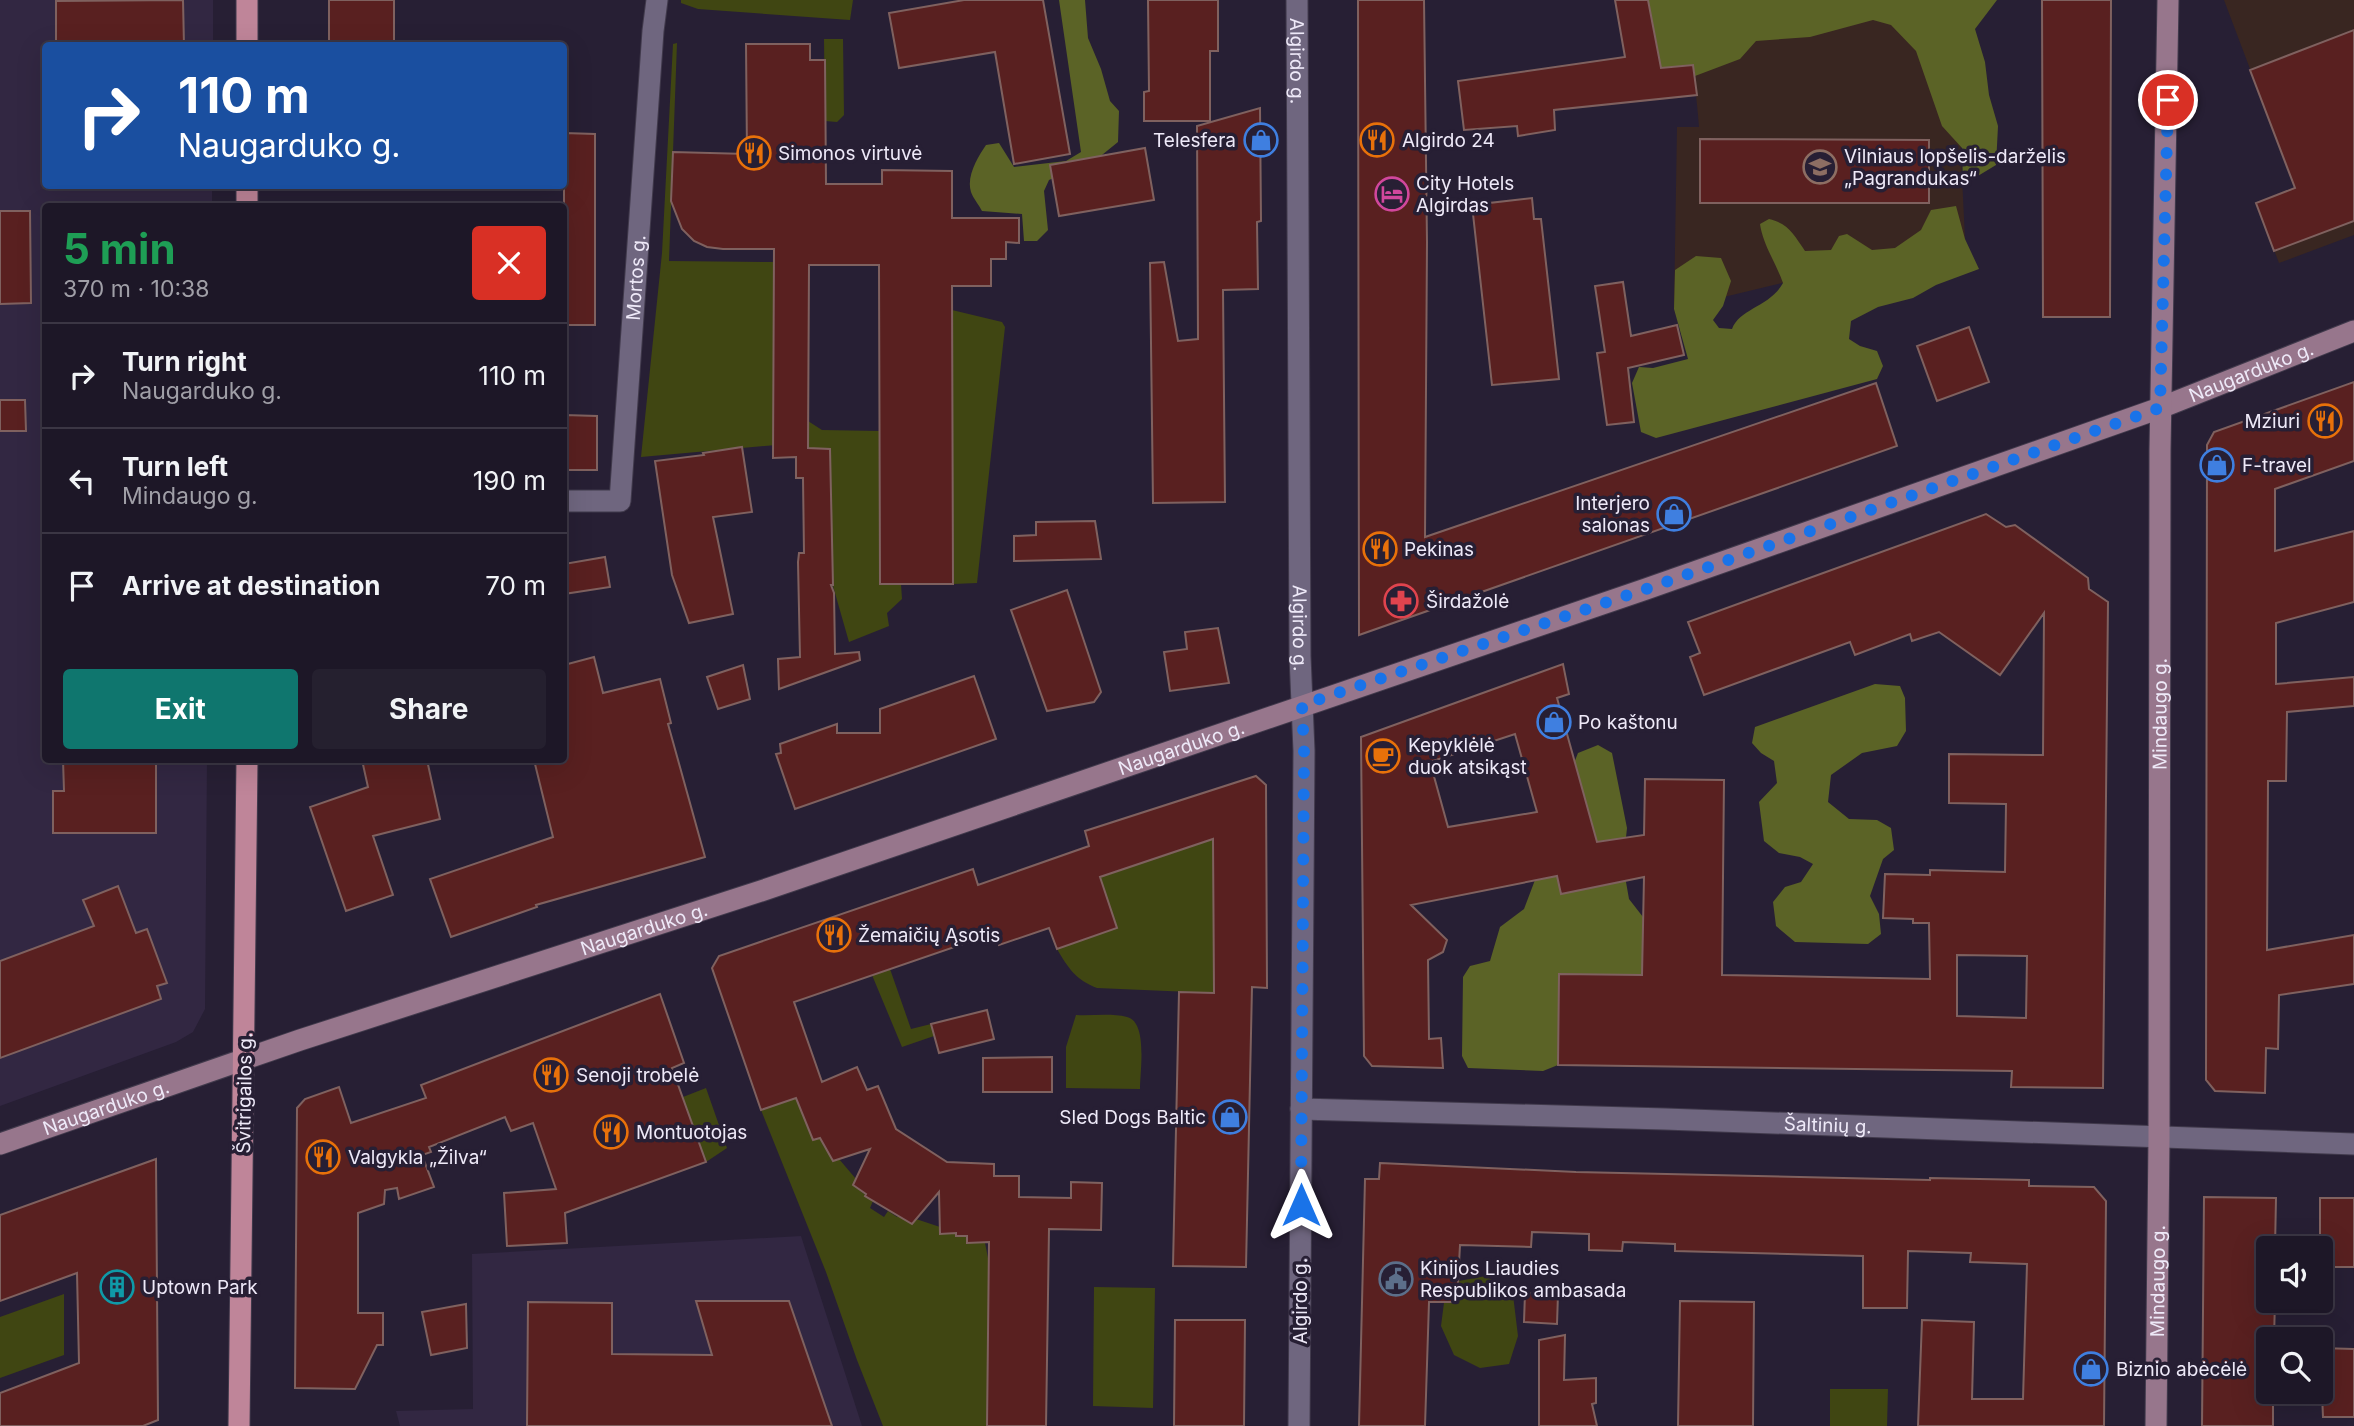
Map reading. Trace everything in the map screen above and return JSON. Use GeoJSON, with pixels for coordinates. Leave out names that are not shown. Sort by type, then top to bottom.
{"type":"FeatureCollection","features":[{"type":"Feature","properties":{"kind":"main road"},"geometry":{"type":"LineString","coordinates":[[247,0],[247,42]]}},
{"type":"Feature","properties":{"kind":"main road","name":"Mindaugo g."},"geometry":{"type":"LineString","coordinates":[[2155,1426],[2159,1138],[2160,408],[2168,0]]}},
{"type":"Feature","properties":{"kind":"main road","name":"Naugarduko g."},"geometry":{"type":"LineString","coordinates":[[0,1144],[245,1059],[761,891],[1655,586],[2160,408],[2354,331]]}},
{"type":"Feature","properties":{"kind":"main road","name":"Švitrigailos g."},"geometry":{"type":"LineString","coordinates":[[240,1426],[247,763]]}},
{"type":"Feature","properties":{"kind":"street","name":"Mortos g."},"geometry":{"type":"LineString","coordinates":[[567,501],[620,501],[657,0]]}},
{"type":"Feature","properties":{"kind":"street","name":"Algirdo g."},"geometry":{"type":"LineString","coordinates":[[1297,0],[1300,656],[1304,765],[1299,1426]]}},
{"type":"Feature","properties":{"kind":"street","name":"Šaltinių g."},"geometry":{"type":"LineString","coordinates":[[1301,1109],[1676,1119],[2354,1144]]}},
{"type":"Feature","properties":{"kind":"shaded area"},"geometry":{"type":"Polygon","coordinates":[[[0,0],[213,0],[213,42],[42,42],[42,189],[212,189],[212,203],[42,203],[42,763],[207,763],[205,1009],[193,1032],[176,1042],[0,1106],[0,0]]]}},
{"type":"Feature","properties":{"kind":"shaded area"},"geometry":{"type":"Polygon","coordinates":[[[2224,0],[2354,0],[2354,235],[2279,263],[2256,203],[2295,188],[2224,0]]]}},
{"type":"Feature","properties":{"kind":"shaded area","name":"Vilniaus lopšelis-darželis „Pagrandukas“"},"geometry":{"type":"Polygon","coordinates":[[[1650,9],[1954,10],[1965,239],[1674,309],[1677,127],[1699,127],[1693,65],[1650,9]]]}},
{"type":"Feature","properties":{"kind":"shaded area"},"geometry":{"type":"Polygon","coordinates":[[[801,1236],[862,1426],[400,1426],[396,1411],[473,1409],[472,1254],[801,1236]]]}},
{"type":"Feature","properties":{"kind":"green space"},"geometry":{"type":"Polygon","coordinates":[[[681,0],[853,0],[850,20],[698,9],[681,3],[681,0]]]}},
{"type":"Feature","properties":{"kind":"green space"},"geometry":{"type":"Polygon","coordinates":[[[1059,0],[1085,0],[1088,38],[1110,101],[1119,111],[1118,142],[1097,159],[1049,180],[1044,191],[1048,230],[1037,241],[1024,241],[1022,214],[982,211],[971,192],[970,180],[986,145],[999,143],[1014,167],[1066,161],[1081,152],[1059,0]]]}},
{"type":"Feature","properties":{"kind":"green space"},"geometry":{"type":"Polygon","coordinates":[[[1648,0],[1997,0],[1975,29],[1985,62],[1989,95],[1998,126],[1996,165],[1963,185],[1962,148],[1942,126],[1916,51],[1891,25],[1873,20],[1810,37],[1756,41],[1740,59],[1695,76],[1693,65],[1661,68],[1648,0]]]}},
{"type":"Feature","properties":{"kind":"green space"},"geometry":{"type":"Polygon","coordinates":[[[824,39],[843,39],[844,115],[837,122],[825,121],[824,39]]]}},
{"type":"Feature","properties":{"kind":"green space"},"geometry":{"type":"Polygon","coordinates":[[[677,43],[669,261],[774,262],[773,421],[808,421],[822,430],[880,431],[880,584],[901,584],[902,599],[887,613],[889,626],[849,642],[833,586],[830,449],[796,449],[776,445],[641,457],[662,253],[673,44],[677,43]]]}},
{"type":"Feature","properties":{"kind":"green space"},"geometry":{"type":"Polygon","coordinates":[[[1956,206],[1965,239],[1979,269],[1936,285],[1913,298],[1878,307],[1851,321],[1849,339],[1860,346],[1877,351],[1883,366],[1877,379],[1656,438],[1641,432],[1632,383],[1639,367],[1653,368],[1688,359],[1674,309],[1675,270],[1696,256],[1721,258],[1731,281],[1723,306],[1713,320],[1719,328],[1732,329],[1742,316],[1771,297],[1783,283],[1760,224],[1769,219],[1786,227],[1805,251],[1831,250],[1839,236],[1847,234],[1872,250],[1895,248],[1921,230],[1931,210],[1956,206]]]}},
{"type":"Feature","properties":{"kind":"green space"},"geometry":{"type":"Polygon","coordinates":[[[952,310],[1002,322],[1005,327],[977,583],[953,584],[952,310]]]}},
{"type":"Feature","properties":{"kind":"green space"},"geometry":{"type":"Polygon","coordinates":[[[1875,684],[1900,686],[1905,698],[1906,731],[1897,746],[1862,753],[1831,775],[1828,802],[1849,819],[1877,820],[1891,828],[1894,850],[1883,859],[1870,896],[1879,914],[1881,934],[1868,944],[1795,942],[1776,926],[1773,902],[1785,887],[1801,882],[1813,864],[1800,857],[1779,853],[1764,841],[1759,802],[1777,783],[1774,761],[1752,743],[1755,727],[1875,684]]]}},
{"type":"Feature","properties":{"kind":"green space"},"geometry":{"type":"Polygon","coordinates":[[[1598,745],[1612,753],[1627,828],[1623,865],[1629,899],[1643,917],[1642,975],[1559,974],[1558,1065],[1543,1071],[1468,1068],[1462,1056],[1463,977],[1470,966],[1490,961],[1500,927],[1524,909],[1535,880],[1557,876],[1561,893],[1604,841],[1597,842],[1574,763],[1578,753],[1598,745]]]}},
{"type":"Feature","properties":{"kind":"green space"},"geometry":{"type":"Polygon","coordinates":[[[1227,828],[1213,853],[1214,993],[1097,988],[1073,973],[1057,949],[1117,928],[1100,877],[1162,856],[1227,828]]]}},
{"type":"Feature","properties":{"kind":"green space"},"geometry":{"type":"Polygon","coordinates":[[[890,969],[911,1029],[931,1024],[934,1036],[902,1047],[872,975],[890,969]]]}},
{"type":"Feature","properties":{"kind":"green space"},"geometry":{"type":"Polygon","coordinates":[[[1076,1015],[1115,1015],[1134,1021],[1138,1028],[1141,1048],[1140,1089],[1066,1088],[1066,1047],[1076,1015]]]}},
{"type":"Feature","properties":{"kind":"green space"},"geometry":{"type":"Polygon","coordinates":[[[706,1088],[727,1148],[706,1162],[683,1097],[706,1088]]]}},
{"type":"Feature","properties":{"kind":"green space"},"geometry":{"type":"Polygon","coordinates":[[[805,1095],[824,1147],[827,1146],[833,1161],[839,1159],[856,1179],[853,1185],[873,1201],[870,1208],[884,1217],[888,1211],[911,1224],[916,1219],[940,1227],[941,1234],[956,1233],[956,1236],[967,1236],[968,1243],[985,1243],[989,1263],[987,1426],[883,1426],[826,1272],[761,1110],[805,1095]]]}},
{"type":"Feature","properties":{"kind":"green space"},"geometry":{"type":"Polygon","coordinates":[[[1486,1276],[1513,1295],[1518,1336],[1509,1364],[1480,1368],[1454,1355],[1441,1326],[1445,1295],[1453,1282],[1486,1276]]]}},
{"type":"Feature","properties":{"kind":"green space"},"geometry":{"type":"Polygon","coordinates":[[[1094,1287],[1155,1288],[1153,1408],[1093,1406],[1094,1287]]]}},
{"type":"Feature","properties":{"kind":"green space"},"geometry":{"type":"Polygon","coordinates":[[[64,1294],[64,1355],[0,1378],[0,1317],[64,1294]]]}},
{"type":"Feature","properties":{"kind":"green space"},"geometry":{"type":"Polygon","coordinates":[[[1830,1389],[1888,1389],[1887,1426],[1830,1426],[1830,1389]]]}},
{"type":"Feature","properties":{"kind":"building"},"geometry":{"type":"Polygon","coordinates":[[[183,0],[184,42],[56,42],[56,1],[183,0]]]}},
{"type":"Feature","properties":{"kind":"building"},"geometry":{"type":"Polygon","coordinates":[[[329,0],[394,0],[394,42],[329,42],[329,0]]]}},
{"type":"Feature","properties":{"kind":"building"},"geometry":{"type":"Polygon","coordinates":[[[964,0],[1043,0],[1070,154],[1014,164],[995,52],[899,68],[889,13],[964,0]]]}},
{"type":"Feature","properties":{"kind":"building"},"geometry":{"type":"Polygon","coordinates":[[[1148,0],[1218,0],[1218,51],[1210,51],[1210,121],[1144,121],[1144,92],[1149,91],[1148,0]]]}},
{"type":"Feature","properties":{"kind":"building"},"geometry":{"type":"Polygon","coordinates":[[[1358,0],[1424,0],[1427,242],[1425,537],[1876,383],[1897,446],[1359,635],[1358,0]]]}},
{"type":"Feature","properties":{"kind":"building"},"geometry":{"type":"Polygon","coordinates":[[[1615,0],[1648,0],[1661,68],[1693,65],[1697,95],[1554,110],[1555,130],[1518,136],[1517,126],[1464,130],[1458,81],[1625,57],[1615,0]]]}},
{"type":"Feature","properties":{"kind":"building"},"geometry":{"type":"Polygon","coordinates":[[[2042,0],[2111,0],[2110,317],[2043,317],[2042,0]]]}},
{"type":"Feature","properties":{"kind":"building"},"geometry":{"type":"Polygon","coordinates":[[[2354,30],[2354,221],[2274,251],[2256,203],[2295,188],[2250,70],[2354,30]]]}},
{"type":"Feature","properties":{"kind":"building"},"geometry":{"type":"Polygon","coordinates":[[[746,44],[810,44],[810,60],[825,60],[826,184],[882,184],[882,170],[952,171],[952,218],[1019,218],[1019,243],[1006,242],[1006,259],[991,259],[991,286],[952,286],[953,584],[880,584],[879,265],[809,265],[808,448],[830,449],[831,585],[834,593],[835,654],[859,652],[860,660],[779,689],[778,659],[800,657],[798,562],[799,553],[804,553],[803,478],[796,478],[796,457],[773,458],[774,249],[723,249],[707,247],[694,241],[682,229],[671,201],[673,152],[747,154],[746,44]]]}},
{"type":"Feature","properties":{"kind":"building"},"geometry":{"type":"Polygon","coordinates":[[[1260,108],[1261,221],[1257,222],[1258,289],[1223,290],[1225,502],[1153,503],[1150,263],[1164,262],[1178,341],[1198,339],[1197,126],[1260,108]]]}},
{"type":"Feature","properties":{"kind":"building"},"geometry":{"type":"Polygon","coordinates":[[[567,133],[595,134],[595,325],[567,325],[567,203],[564,203],[564,189],[567,189],[567,133]]]}},
{"type":"Feature","properties":{"kind":"building"},"geometry":{"type":"Polygon","coordinates":[[[1700,139],[1929,140],[1929,203],[1700,203],[1700,139]]]}},
{"type":"Feature","properties":{"kind":"building"},"geometry":{"type":"Polygon","coordinates":[[[1145,148],[1154,200],[1059,216],[1050,165],[1145,148]]]}},
{"type":"Feature","properties":{"kind":"building"},"geometry":{"type":"Polygon","coordinates":[[[1532,198],[1534,219],[1541,219],[1559,379],[1492,385],[1472,205],[1532,198]]]}},
{"type":"Feature","properties":{"kind":"building"},"geometry":{"type":"Polygon","coordinates":[[[0,211],[30,211],[31,303],[0,304],[0,211]]]}},
{"type":"Feature","properties":{"kind":"building"},"geometry":{"type":"Polygon","coordinates":[[[1623,282],[1631,336],[1677,325],[1684,355],[1628,368],[1634,422],[1607,425],[1597,353],[1605,352],[1595,286],[1623,282]]]}},
{"type":"Feature","properties":{"kind":"building"},"geometry":{"type":"Polygon","coordinates":[[[1969,327],[1989,382],[1937,401],[1917,346],[1969,327]]]}},
{"type":"Feature","properties":{"kind":"building"},"geometry":{"type":"Polygon","coordinates":[[[2354,382],[2354,461],[2275,489],[2275,551],[2354,531],[2354,602],[2276,623],[2276,684],[2354,677],[2354,706],[2287,712],[2286,781],[2268,781],[2267,950],[2354,935],[2354,984],[2279,995],[2278,1049],[2266,1048],[2265,1093],[2215,1091],[2206,1080],[2207,445],[2214,432],[2354,382]]]}},
{"type":"Feature","properties":{"kind":"building"},"geometry":{"type":"Polygon","coordinates":[[[0,400],[25,400],[26,431],[0,431],[0,400]]]}},
{"type":"Feature","properties":{"kind":"building"},"geometry":{"type":"Polygon","coordinates":[[[567,415],[597,416],[597,470],[567,470],[567,415]]]}},
{"type":"Feature","properties":{"kind":"building"},"geometry":{"type":"Polygon","coordinates":[[[742,447],[752,512],[713,517],[733,614],[689,623],[672,575],[655,461],[742,447]]]}},
{"type":"Feature","properties":{"kind":"building"},"geometry":{"type":"Polygon","coordinates":[[[1986,514],[2006,527],[2015,525],[2088,578],[2089,589],[2108,602],[2103,1088],[2011,1087],[2012,1071],[1558,1065],[1559,974],[1642,975],[1644,877],[1561,894],[1557,876],[1411,905],[1447,940],[1443,952],[1428,960],[1429,1039],[1441,1038],[1443,1068],[1372,1066],[1364,1056],[1361,737],[1563,664],[1569,694],[1557,698],[1597,842],[1644,835],[1645,779],[1724,780],[1722,975],[1930,979],[1929,923],[1913,923],[1913,919],[1883,918],[1885,874],[1930,875],[1930,870],[2005,872],[2006,804],[1949,803],[1949,754],[2043,755],[2044,613],[2000,675],[1939,632],[1912,641],[1910,634],[1855,655],[1850,642],[1704,695],[1690,657],[1700,653],[1688,622],[1986,514]],[[1515,734],[1430,762],[1448,827],[1537,812],[1515,734]],[[1957,955],[1957,1016],[2026,1018],[2027,956],[1957,955]]]}},
{"type":"Feature","properties":{"kind":"building"},"geometry":{"type":"Polygon","coordinates":[[[1095,521],[1101,559],[1014,561],[1014,536],[1036,535],[1036,522],[1095,521]]]}},
{"type":"Feature","properties":{"kind":"building"},"geometry":{"type":"Polygon","coordinates":[[[605,557],[610,587],[567,594],[567,563],[605,557]]]}},
{"type":"Feature","properties":{"kind":"building"},"geometry":{"type":"Polygon","coordinates":[[[1067,590],[1101,692],[1094,702],[1047,711],[1011,610],[1067,590]]]}},
{"type":"Feature","properties":{"kind":"building"},"geometry":{"type":"Polygon","coordinates":[[[1218,628],[1229,683],[1170,691],[1164,652],[1187,649],[1185,632],[1218,628]]]}},
{"type":"Feature","properties":{"kind":"building"},"geometry":{"type":"Polygon","coordinates":[[[594,657],[603,693],[660,679],[671,723],[668,724],[705,857],[536,905],[537,907],[451,937],[430,879],[553,837],[535,763],[567,763],[567,664],[594,657]]]}},
{"type":"Feature","properties":{"kind":"building"},"geometry":{"type":"Polygon","coordinates":[[[743,665],[750,699],[718,709],[707,677],[743,665]]]}},
{"type":"Feature","properties":{"kind":"building"},"geometry":{"type":"Polygon","coordinates":[[[974,676],[996,739],[795,809],[776,754],[781,753],[780,744],[837,724],[837,733],[880,733],[880,709],[974,676]]]}},
{"type":"Feature","properties":{"kind":"building"},"geometry":{"type":"Polygon","coordinates":[[[63,763],[156,763],[156,833],[53,833],[53,791],[64,791],[63,763]]]}},
{"type":"Feature","properties":{"kind":"building"},"geometry":{"type":"Polygon","coordinates":[[[363,763],[428,763],[440,819],[373,836],[393,895],[346,911],[310,807],[368,787],[363,763]]]}},
{"type":"Feature","properties":{"kind":"building"},"geometry":{"type":"Polygon","coordinates":[[[1256,776],[1266,785],[1267,988],[1252,987],[1246,1267],[1173,1266],[1179,992],[1214,993],[1213,839],[1100,877],[1117,928],[1057,949],[1049,928],[999,945],[995,933],[794,1002],[822,1082],[857,1067],[867,1090],[878,1086],[896,1129],[947,1162],[994,1164],[994,1176],[1019,1176],[1019,1197],[1071,1198],[1071,1182],[1102,1183],[1101,1230],[1049,1229],[1046,1426],[987,1426],[989,1242],[967,1243],[967,1236],[956,1236],[956,1233],[940,1234],[939,1192],[912,1224],[865,1196],[866,1194],[853,1185],[870,1149],[833,1161],[820,1138],[813,1140],[796,1098],[761,1110],[712,968],[719,956],[973,869],[978,885],[1089,846],[1085,831],[1256,776]]]}},
{"type":"Feature","properties":{"kind":"building"},"geometry":{"type":"Polygon","coordinates":[[[118,886],[136,933],[147,929],[167,983],[157,986],[161,999],[0,1058],[0,961],[94,926],[83,900],[118,886]]]}},
{"type":"Feature","properties":{"kind":"building"},"geometry":{"type":"Polygon","coordinates":[[[660,994],[684,1063],[672,1068],[706,1162],[565,1213],[567,1243],[507,1246],[504,1193],[556,1189],[533,1123],[511,1131],[505,1117],[429,1147],[431,1152],[422,1155],[434,1187],[399,1199],[397,1188],[385,1190],[384,1204],[358,1213],[358,1313],[383,1313],[383,1345],[377,1345],[355,1389],[295,1388],[297,1108],[305,1099],[339,1087],[351,1123],[426,1098],[421,1085],[660,994]]]}},
{"type":"Feature","properties":{"kind":"building"},"geometry":{"type":"Polygon","coordinates":[[[987,1010],[994,1039],[939,1053],[931,1024],[987,1010]]]}},
{"type":"Feature","properties":{"kind":"building"},"geometry":{"type":"Polygon","coordinates":[[[1052,1057],[1052,1092],[983,1092],[983,1058],[1052,1057]]]}},
{"type":"Feature","properties":{"kind":"building","name":"Uptown Park"},"geometry":{"type":"Polygon","coordinates":[[[156,1159],[158,1420],[143,1426],[0,1426],[0,1393],[79,1363],[77,1273],[0,1301],[0,1215],[156,1159]]]}},
{"type":"Feature","properties":{"kind":"building"},"geometry":{"type":"Polygon","coordinates":[[[1380,1163],[1576,1172],[2029,1180],[2029,1186],[2094,1187],[2106,1201],[2104,1426],[1918,1426],[1922,1320],[1974,1322],[1972,1399],[2023,1399],[2027,1264],[1970,1262],[1971,1253],[1908,1251],[1907,1308],[1863,1308],[1863,1256],[1675,1251],[1675,1244],[1623,1242],[1622,1251],[1589,1250],[1589,1234],[1532,1232],[1531,1247],[1460,1245],[1457,1302],[1429,1302],[1425,1426],[1359,1426],[1365,1179],[1379,1179],[1380,1163]]]}},
{"type":"Feature","properties":{"kind":"building"},"geometry":{"type":"Polygon","coordinates":[[[2204,1197],[2276,1198],[2275,1236],[2256,1236],[2256,1313],[2275,1313],[2274,1327],[2256,1327],[2256,1404],[2273,1404],[2273,1426],[2202,1426],[2204,1197]]]}},
{"type":"Feature","properties":{"kind":"building"},"geometry":{"type":"Polygon","coordinates":[[[2320,1198],[2354,1198],[2354,1267],[2333,1267],[2333,1236],[2320,1236],[2320,1198]]]}},
{"type":"Feature","properties":{"kind":"building"},"geometry":{"type":"Polygon","coordinates":[[[1525,1293],[1558,1294],[1557,1324],[1524,1322],[1525,1293]]]}},
{"type":"Feature","properties":{"kind":"building"},"geometry":{"type":"Polygon","coordinates":[[[696,1301],[789,1301],[832,1426],[527,1426],[528,1302],[612,1303],[612,1354],[712,1355],[696,1301]]]}},
{"type":"Feature","properties":{"kind":"building"},"geometry":{"type":"Polygon","coordinates":[[[1680,1301],[1754,1302],[1753,1426],[1678,1426],[1680,1301]]]}},
{"type":"Feature","properties":{"kind":"building"},"geometry":{"type":"Polygon","coordinates":[[[466,1304],[467,1348],[431,1355],[422,1312],[466,1304]]]}},
{"type":"Feature","properties":{"kind":"building"},"geometry":{"type":"Polygon","coordinates":[[[1175,1320],[1245,1320],[1244,1426],[1174,1426],[1175,1320]]]}},
{"type":"Feature","properties":{"kind":"building"},"geometry":{"type":"Polygon","coordinates":[[[1565,1335],[1564,1380],[1596,1378],[1596,1403],[1592,1404],[1597,1426],[1539,1426],[1539,1340],[1565,1335]]]}},
{"type":"Feature","properties":{"kind":"building"},"geometry":{"type":"Polygon","coordinates":[[[2333,1348],[2354,1349],[2354,1417],[2323,1417],[2322,1404],[2333,1404],[2333,1348]]]}},
{"type":"Feature","properties":{"kind":"place","name":"Telesfera"},"geometry":{"type":"Point","coordinates":[1261,140]}},
{"type":"Feature","properties":{"kind":"place","name":"Algirdo 24"},"geometry":{"type":"Point","coordinates":[1377,140]}},
{"type":"Feature","properties":{"kind":"place","name":"Simonos virtuvė"},"geometry":{"type":"Point","coordinates":[754,153]}},
{"type":"Feature","properties":{"kind":"place","name":"Vilniaus lopšelis-darželis „Pagrandukas“"},"geometry":{"type":"Point","coordinates":[1820,167]}},
{"type":"Feature","properties":{"kind":"place","name":"City Hotels Algirdas"},"geometry":{"type":"Point","coordinates":[1392,194]}},
{"type":"Feature","properties":{"kind":"place","name":"Mziuri"},"geometry":{"type":"Point","coordinates":[2325,421]}},
{"type":"Feature","properties":{"kind":"place","name":"F-travel"},"geometry":{"type":"Point","coordinates":[2217,465]}},
{"type":"Feature","properties":{"kind":"place","name":"Interjero salonas"},"geometry":{"type":"Point","coordinates":[1674,514]}},
{"type":"Feature","properties":{"kind":"place","name":"Pekinas"},"geometry":{"type":"Point","coordinates":[1380,549]}},
{"type":"Feature","properties":{"kind":"place","name":"Širdažolė"},"geometry":{"type":"Point","coordinates":[1401,601]}},
{"type":"Feature","properties":{"kind":"place","name":"Po kaštonu"},"geometry":{"type":"Point","coordinates":[1554,722]}},
{"type":"Feature","properties":{"kind":"place","name":"Kepyklėlė duok atsikąst"},"geometry":{"type":"Point","coordinates":[1383,756]}},
{"type":"Feature","properties":{"kind":"place","name":"Žemaičių Ąsotis"},"geometry":{"type":"Point","coordinates":[834,935]}},
{"type":"Feature","properties":{"kind":"place","name":"Senoji trobelė"},"geometry":{"type":"Point","coordinates":[551,1075]}},
{"type":"Feature","properties":{"kind":"place","name":"Sled Dogs Baltic"},"geometry":{"type":"Point","coordinates":[1230,1117]}},
{"type":"Feature","properties":{"kind":"place","name":"Montuotojas"},"geometry":{"type":"Point","coordinates":[611,1132]}},
{"type":"Feature","properties":{"kind":"place","name":"Valgykla „Žilva“"},"geometry":{"type":"Point","coordinates":[323,1157]}},
{"type":"Feature","properties":{"kind":"place","name":"Kinijos Liaudies Respublikos ambasada"},"geometry":{"type":"Point","coordinates":[1396,1279]}},
{"type":"Feature","properties":{"kind":"place","name":"Uptown Park"},"geometry":{"type":"Point","coordinates":[117,1287]}},
{"type":"Feature","properties":{"kind":"place","name":"Biznio abėcėlė"},"geometry":{"type":"Point","coordinates":[2091,1369]}},
{"type":"Feature","properties":{"kind":"route"},"geometry":{"type":"LineString","coordinates":[[1301,1205],[1302,705],[1646,589],[2160,408],[2168,100]]}}]}
